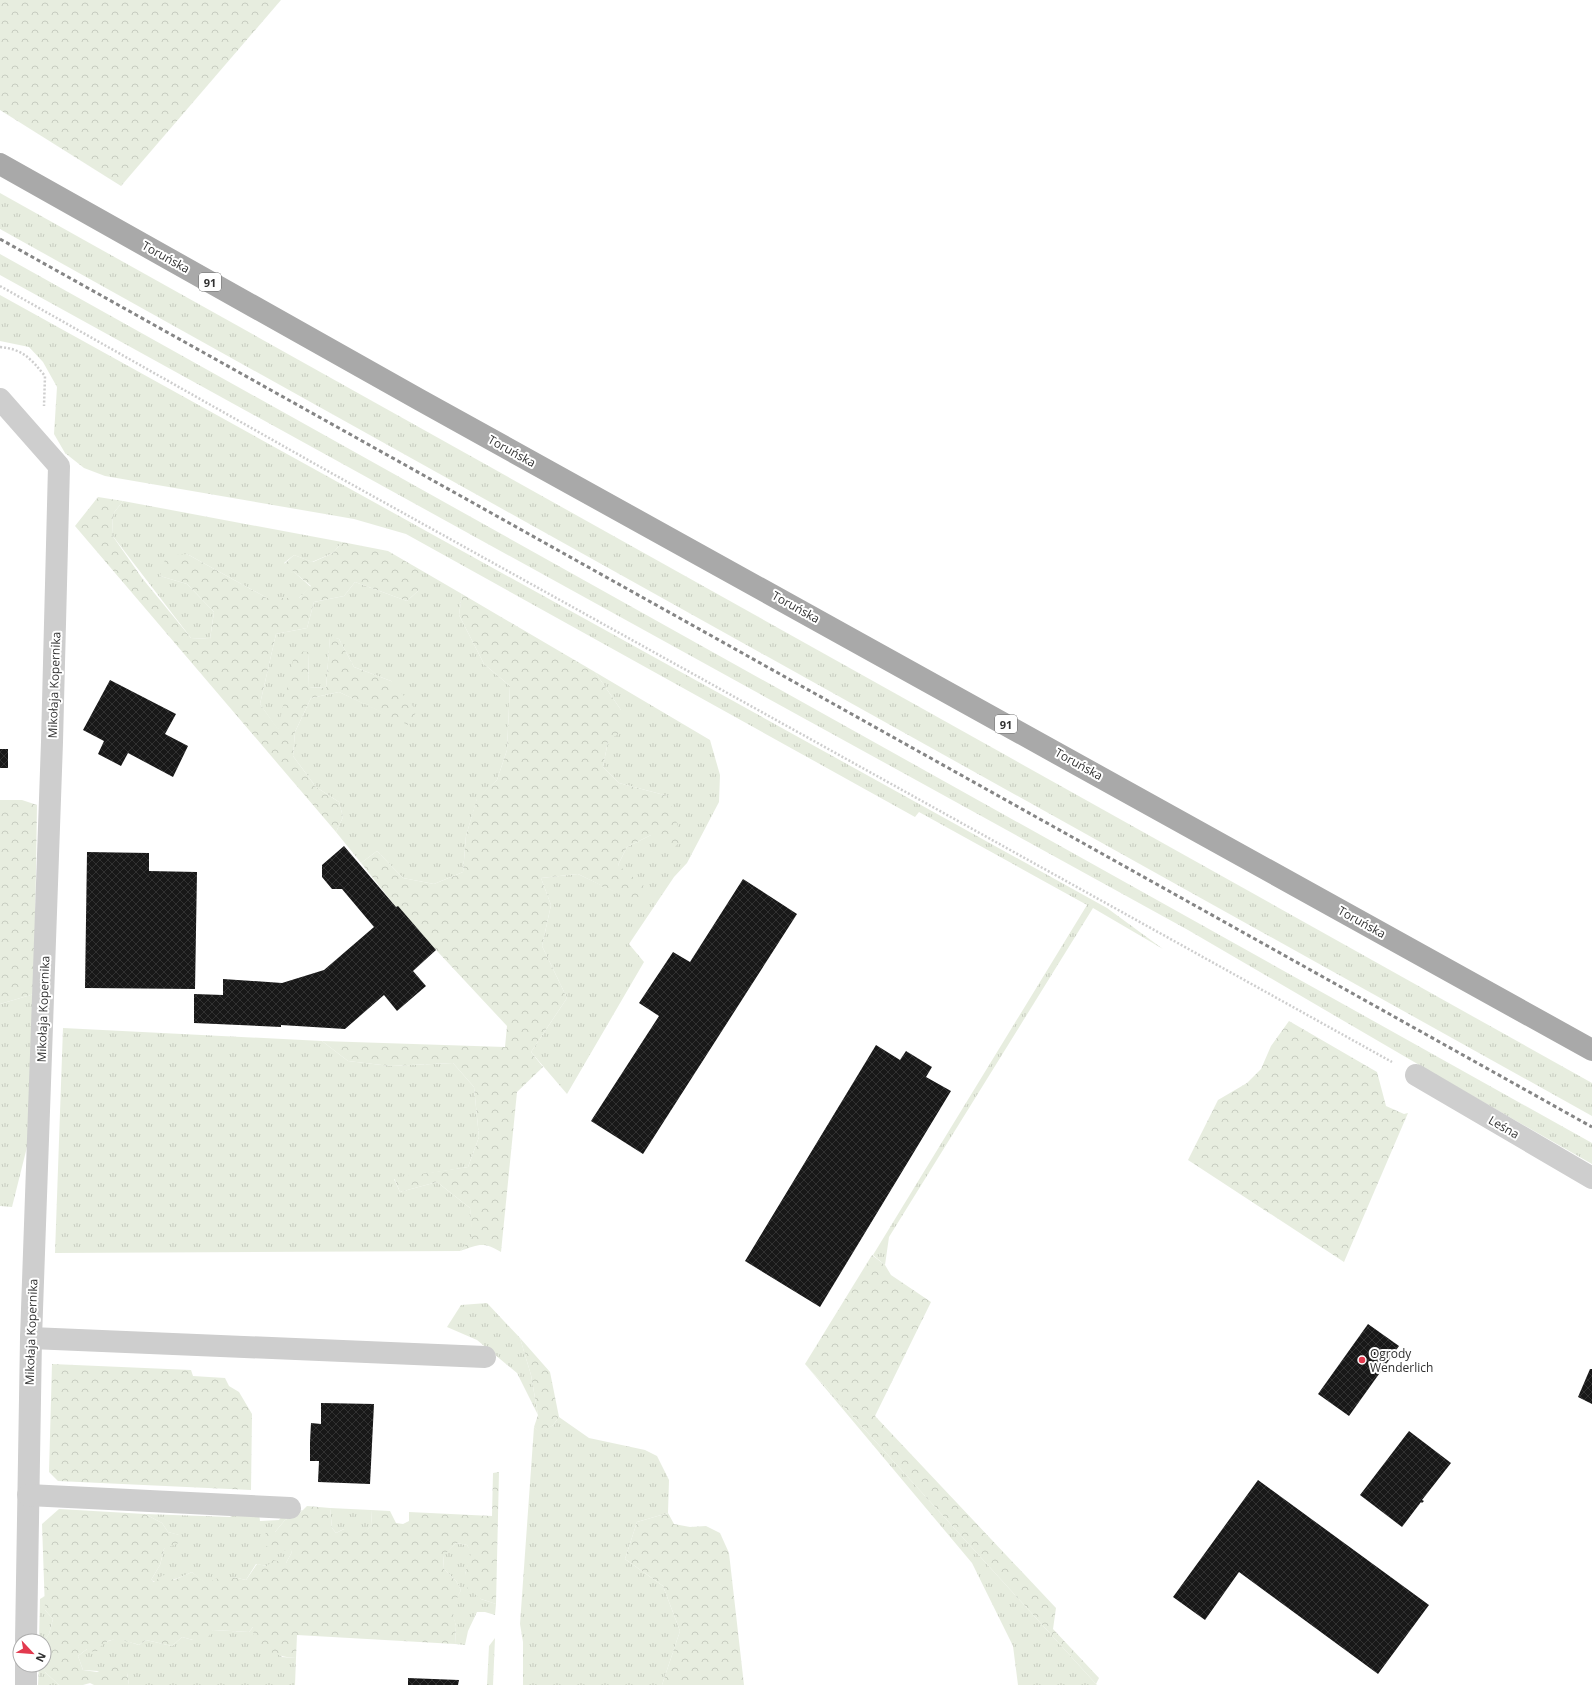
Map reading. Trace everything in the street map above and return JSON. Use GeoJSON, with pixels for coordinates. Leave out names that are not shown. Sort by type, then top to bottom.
{"type":"FeatureCollection","features":[{"type":"Feature","properties":{"kind":"main road","name":"Toruńska"},"geometry":{"type":"LineString","coordinates":[[0,164],[420,400],[1592,1050]]}},
{"type":"Feature","properties":{"kind":"street","name":"Mikołaja Kopernika"},"geometry":{"type":"LineString","coordinates":[[0,398],[59,466],[52,749],[31,1338],[26,1633]]}},
{"type":"Feature","properties":{"kind":"street","name":"Leśna"},"geometry":{"type":"LineString","coordinates":[[1416,1076],[1592,1178]]}},
{"type":"Feature","properties":{"kind":"street"},"geometry":{"type":"LineString","coordinates":[[31,1338],[485,1357]]}},
{"type":"Feature","properties":{"kind":"street"},"geometry":{"type":"LineString","coordinates":[[28,1495],[290,1508]]}},
{"type":"Feature","properties":{"kind":"street"},"geometry":{"type":"LineString","coordinates":[[26,1673],[26,1685]]}},
{"type":"Feature","properties":{"kind":"path"},"geometry":{"type":"LineString","coordinates":[[0,286],[331,473],[1416,1076]]}},
{"type":"Feature","properties":{"kind":"path"},"geometry":{"type":"LineString","coordinates":[[0,347],[11,348],[29,357],[45,376],[44,409]]}},
{"type":"Feature","properties":{"kind":"green space"},"geometry":{"type":"Polygon","coordinates":[[[0,0],[281,0],[121,186],[0,110],[0,0]]]}},
{"type":"Feature","properties":{"kind":"green space"},"geometry":{"type":"Polygon","coordinates":[[[0,193],[1592,1083],[1592,1116],[0,229],[0,193]]]}},
{"type":"Feature","properties":{"kind":"green space"},"geometry":{"type":"Polygon","coordinates":[[[0,254],[1592,1143],[1592,1164],[1188,930],[0,275],[0,254]]]}},
{"type":"Feature","properties":{"kind":"green space"},"geometry":{"type":"Polygon","coordinates":[[[0,295],[1107,908],[1163,949],[1093,908],[889,1237],[885,1265],[873,1255],[1087,905],[919,812],[915,817],[406,534],[354,519],[105,476],[84,468],[65,453],[54,434],[57,387],[43,362],[29,347],[0,341],[0,295]]]}},
{"type":"Feature","properties":{"kind":"green space"},"geometry":{"type":"Polygon","coordinates":[[[98,497],[123,501],[113,514],[112,535],[142,578],[191,638],[210,639],[214,612],[187,584],[160,576],[166,556],[187,554],[267,598],[299,598],[311,586],[284,564],[294,555],[313,562],[333,553],[342,542],[388,551],[419,569],[419,590],[407,601],[355,582],[344,596],[314,602],[307,628],[276,634],[260,704],[278,729],[295,651],[309,652],[308,687],[326,688],[330,636],[339,639],[354,667],[391,681],[417,711],[408,725],[339,692],[311,698],[295,732],[293,756],[316,787],[339,802],[343,817],[336,832],[75,526],[98,497]]]}},
{"type":"Feature","properties":{"kind":"green space"},"geometry":{"type":"Polygon","coordinates":[[[123,501],[342,542],[333,553],[312,562],[294,555],[284,563],[311,587],[299,598],[267,598],[187,554],[160,576],[187,584],[214,612],[210,639],[191,638],[112,535],[113,514],[123,501]]]}},
{"type":"Feature","properties":{"kind":"green space"},"geometry":{"type":"Polygon","coordinates":[[[419,569],[462,594],[459,615],[484,664],[510,686],[507,750],[497,780],[477,799],[466,836],[463,872],[434,884],[403,878],[377,851],[361,863],[336,832],[343,817],[339,802],[316,787],[293,756],[295,732],[311,698],[339,692],[408,724],[391,681],[354,667],[339,639],[330,637],[326,688],[308,687],[309,653],[278,730],[260,704],[276,634],[307,628],[314,602],[344,596],[355,582],[407,601],[419,590],[419,569]]]}},
{"type":"Feature","properties":{"kind":"green space"},"geometry":{"type":"Polygon","coordinates":[[[462,594],[595,672],[621,710],[621,732],[608,741],[603,767],[619,783],[668,796],[682,839],[673,849],[651,835],[627,847],[618,865],[650,891],[639,904],[578,874],[541,878],[551,905],[542,946],[567,998],[531,1052],[543,1067],[517,1092],[501,1252],[485,1245],[460,1251],[472,1237],[470,1208],[437,1182],[400,1192],[394,1178],[468,1167],[479,1137],[474,1087],[453,1063],[390,1066],[348,1061],[322,1041],[505,1047],[507,1026],[396,907],[361,863],[377,851],[403,878],[434,884],[463,872],[466,836],[477,798],[497,780],[507,750],[510,686],[484,664],[459,615],[462,594]]]}},
{"type":"Feature","properties":{"kind":"green space"},"geometry":{"type":"Polygon","coordinates":[[[595,672],[710,740],[720,775],[719,802],[687,863],[674,877],[629,944],[644,962],[567,1094],[531,1052],[567,998],[542,946],[551,905],[541,878],[578,874],[639,903],[618,865],[627,847],[651,835],[668,796],[619,783],[603,767],[608,741],[621,710],[595,672]]]}},
{"type":"Feature","properties":{"kind":"green space"},"geometry":{"type":"Polygon","coordinates":[[[0,800],[22,800],[37,805],[34,994],[0,1004],[0,800]]]}},
{"type":"Feature","properties":{"kind":"green space"},"geometry":{"type":"Polygon","coordinates":[[[34,994],[29,1139],[12,1207],[0,1206],[0,1004],[34,994]]]}},
{"type":"Feature","properties":{"kind":"green space"},"geometry":{"type":"Polygon","coordinates":[[[1289,1021],[1377,1072],[1386,1106],[1404,1114],[1408,1113],[1344,1262],[1188,1160],[1218,1100],[1247,1083],[1261,1069],[1271,1046],[1289,1021]]]}},
{"type":"Feature","properties":{"kind":"green space"},"geometry":{"type":"Polygon","coordinates":[[[63,1028],[322,1041],[348,1061],[390,1066],[453,1063],[474,1087],[479,1137],[468,1167],[394,1179],[400,1192],[437,1182],[470,1208],[473,1237],[460,1251],[55,1253],[63,1028]]]}},
{"type":"Feature","properties":{"kind":"green space"},"geometry":{"type":"Polygon","coordinates":[[[872,1255],[885,1265],[891,1275],[931,1302],[875,1416],[1056,1608],[1053,1629],[1099,1678],[1096,1684],[805,1364],[872,1255]]]}},
{"type":"Feature","properties":{"kind":"green space"},"geometry":{"type":"Polygon","coordinates":[[[487,1303],[520,1338],[531,1375],[538,1415],[517,1373],[477,1340],[447,1327],[461,1305],[487,1303]]]}},
{"type":"Feature","properties":{"kind":"green space"},"geometry":{"type":"Polygon","coordinates":[[[520,1338],[550,1372],[559,1417],[553,1425],[541,1434],[534,1427],[538,1415],[531,1375],[520,1338]]]}},
{"type":"Feature","properties":{"kind":"green space"},"geometry":{"type":"Polygon","coordinates":[[[52,1364],[191,1370],[193,1376],[225,1378],[229,1386],[239,1392],[252,1414],[251,1490],[58,1481],[49,1472],[52,1364]]]}},
{"type":"Feature","properties":{"kind":"green space"},"geometry":{"type":"Polygon","coordinates":[[[805,1364],[1097,1685],[1018,1685],[1013,1646],[972,1563],[805,1364]]]}},
{"type":"Feature","properties":{"kind":"green space"},"geometry":{"type":"Polygon","coordinates":[[[559,1417],[589,1438],[645,1450],[657,1456],[669,1480],[668,1513],[637,1522],[625,1559],[663,1586],[680,1631],[662,1685],[523,1685],[523,1642],[520,1624],[534,1427],[541,1433],[553,1425],[559,1417]]]}},
{"type":"Feature","properties":{"kind":"green space"},"geometry":{"type":"Polygon","coordinates":[[[499,1472],[496,1604],[481,1599],[467,1588],[465,1574],[471,1553],[467,1545],[456,1543],[443,1556],[444,1569],[456,1581],[461,1590],[452,1609],[456,1626],[455,1644],[297,1635],[296,1658],[278,1655],[259,1645],[254,1641],[253,1627],[249,1632],[213,1630],[206,1640],[193,1640],[182,1637],[172,1646],[146,1640],[139,1645],[126,1641],[114,1640],[105,1643],[96,1653],[87,1649],[78,1656],[83,1670],[97,1672],[115,1664],[127,1673],[129,1685],[94,1685],[90,1683],[83,1685],[59,1685],[46,1673],[52,1673],[52,1633],[49,1633],[53,1619],[45,1610],[42,1524],[59,1509],[145,1514],[162,1523],[168,1532],[180,1535],[181,1542],[164,1549],[160,1565],[151,1580],[154,1582],[163,1575],[174,1580],[192,1572],[208,1585],[214,1579],[233,1577],[246,1580],[257,1564],[267,1566],[273,1560],[286,1563],[292,1552],[290,1549],[279,1552],[262,1544],[266,1532],[275,1532],[285,1520],[299,1514],[307,1506],[330,1508],[332,1528],[336,1533],[344,1529],[354,1529],[359,1535],[372,1526],[371,1510],[390,1511],[396,1523],[403,1524],[409,1521],[409,1512],[492,1516],[493,1473],[499,1472]]]}},
{"type":"Feature","properties":{"kind":"green space"},"geometry":{"type":"Polygon","coordinates":[[[330,1508],[371,1510],[372,1526],[359,1536],[344,1529],[336,1533],[332,1528],[330,1508]]]}},
{"type":"Feature","properties":{"kind":"green space"},"geometry":{"type":"Polygon","coordinates":[[[303,1510],[299,1514],[285,1520],[275,1532],[292,1552],[286,1563],[267,1566],[256,1564],[246,1580],[233,1577],[208,1586],[192,1572],[177,1579],[165,1582],[155,1582],[151,1580],[160,1565],[164,1549],[179,1535],[168,1532],[162,1523],[145,1514],[230,1517],[238,1513],[259,1513],[260,1521],[279,1520],[283,1515],[303,1510]]]}},
{"type":"Feature","properties":{"kind":"green space"},"geometry":{"type":"Polygon","coordinates":[[[668,1513],[674,1524],[690,1527],[706,1526],[720,1533],[729,1553],[744,1685],[662,1685],[680,1631],[663,1586],[625,1559],[637,1522],[668,1513]]]}},
{"type":"Feature","properties":{"kind":"green space"},"geometry":{"type":"Polygon","coordinates":[[[456,1543],[467,1545],[472,1553],[465,1574],[481,1599],[496,1604],[495,1615],[485,1612],[477,1612],[468,1631],[465,1645],[455,1644],[456,1626],[451,1609],[461,1590],[456,1581],[444,1569],[443,1555],[456,1543]]]}},
{"type":"Feature","properties":{"kind":"green space"},"geometry":{"type":"Polygon","coordinates":[[[45,1596],[45,1610],[53,1619],[49,1633],[39,1633],[40,1599],[45,1596]]]}},
{"type":"Feature","properties":{"kind":"green space"},"geometry":{"type":"Polygon","coordinates":[[[254,1626],[282,1657],[296,1658],[295,1685],[129,1685],[127,1673],[83,1670],[78,1656],[87,1649],[117,1638],[139,1645],[146,1640],[172,1646],[182,1637],[193,1640],[213,1630],[249,1632],[254,1626]]]}},
{"type":"Feature","properties":{"kind":"green space"},"geometry":{"type":"Polygon","coordinates":[[[495,1638],[493,1685],[487,1685],[489,1646],[495,1638]]]}},
{"type":"Feature","properties":{"kind":"green space"},"geometry":{"type":"Polygon","coordinates":[[[39,1673],[46,1673],[59,1685],[38,1685],[39,1673]]]}},
{"type":"Feature","properties":{"kind":"building"},"geometry":{"type":"Polygon","coordinates":[[[110,680],[176,714],[165,734],[188,746],[173,777],[128,753],[121,766],[98,754],[104,741],[83,730],[110,680]]]}},
{"type":"Feature","properties":{"kind":"building"},"geometry":{"type":"Polygon","coordinates":[[[0,749],[8,749],[8,768],[0,768],[0,749]]]}},
{"type":"Feature","properties":{"kind":"building"},"geometry":{"type":"Polygon","coordinates":[[[344,846],[396,907],[398,906],[436,950],[413,971],[426,986],[397,1011],[384,995],[345,1029],[281,1025],[281,1027],[194,1023],[194,994],[223,995],[223,979],[282,983],[324,970],[374,927],[342,889],[332,889],[322,877],[322,865],[344,846]]]}},
{"type":"Feature","properties":{"kind":"building"},"geometry":{"type":"Polygon","coordinates":[[[87,852],[149,853],[149,871],[197,872],[195,989],[85,988],[87,852]]]}},
{"type":"Feature","properties":{"kind":"building"},"geometry":{"type":"Polygon","coordinates":[[[743,879],[797,914],[643,1154],[591,1121],[659,1016],[639,1003],[673,952],[690,962],[743,879]]]}},
{"type":"Feature","properties":{"kind":"building"},"geometry":{"type":"Polygon","coordinates":[[[876,1045],[900,1060],[906,1051],[932,1067],[926,1077],[951,1091],[820,1307],[745,1261],[876,1045]]]}},
{"type":"Feature","properties":{"kind":"building"},"geometry":{"type":"Polygon","coordinates":[[[1368,1324],[1399,1346],[1349,1416],[1318,1394],[1368,1324]]]}},
{"type":"Feature","properties":{"kind":"building"},"geometry":{"type":"Polygon","coordinates":[[[1590,1369],[1592,1369],[1592,1404],[1578,1397],[1590,1369]]]}},
{"type":"Feature","properties":{"kind":"building"},"geometry":{"type":"Polygon","coordinates":[[[321,1403],[374,1404],[370,1484],[318,1482],[319,1461],[310,1461],[310,1442],[311,1423],[321,1424],[321,1403]]]}},
{"type":"Feature","properties":{"kind":"building"},"geometry":{"type":"Polygon","coordinates":[[[1409,1431],[1451,1463],[1422,1500],[1424,1501],[1422,1503],[1421,1502],[1402,1527],[1360,1495],[1409,1431]]]}},
{"type":"Feature","properties":{"kind":"building"},"geometry":{"type":"Polygon","coordinates":[[[1258,1480],[1429,1605],[1378,1674],[1239,1572],[1205,1620],[1173,1597],[1258,1480]]]}},
{"type":"Feature","properties":{"kind":"building"},"geometry":{"type":"Polygon","coordinates":[[[408,1678],[459,1680],[458,1685],[408,1685],[408,1678]]]}},
{"type":"Feature","properties":{"kind":"railway"},"geometry":{"type":"LineString","coordinates":[[0,239],[1592,1127]]}},
{"type":"Feature","properties":{"kind":"place","name":"Ogrody Wenderlich"},"geometry":{"type":"Point","coordinates":[1362,1360]}}]}
